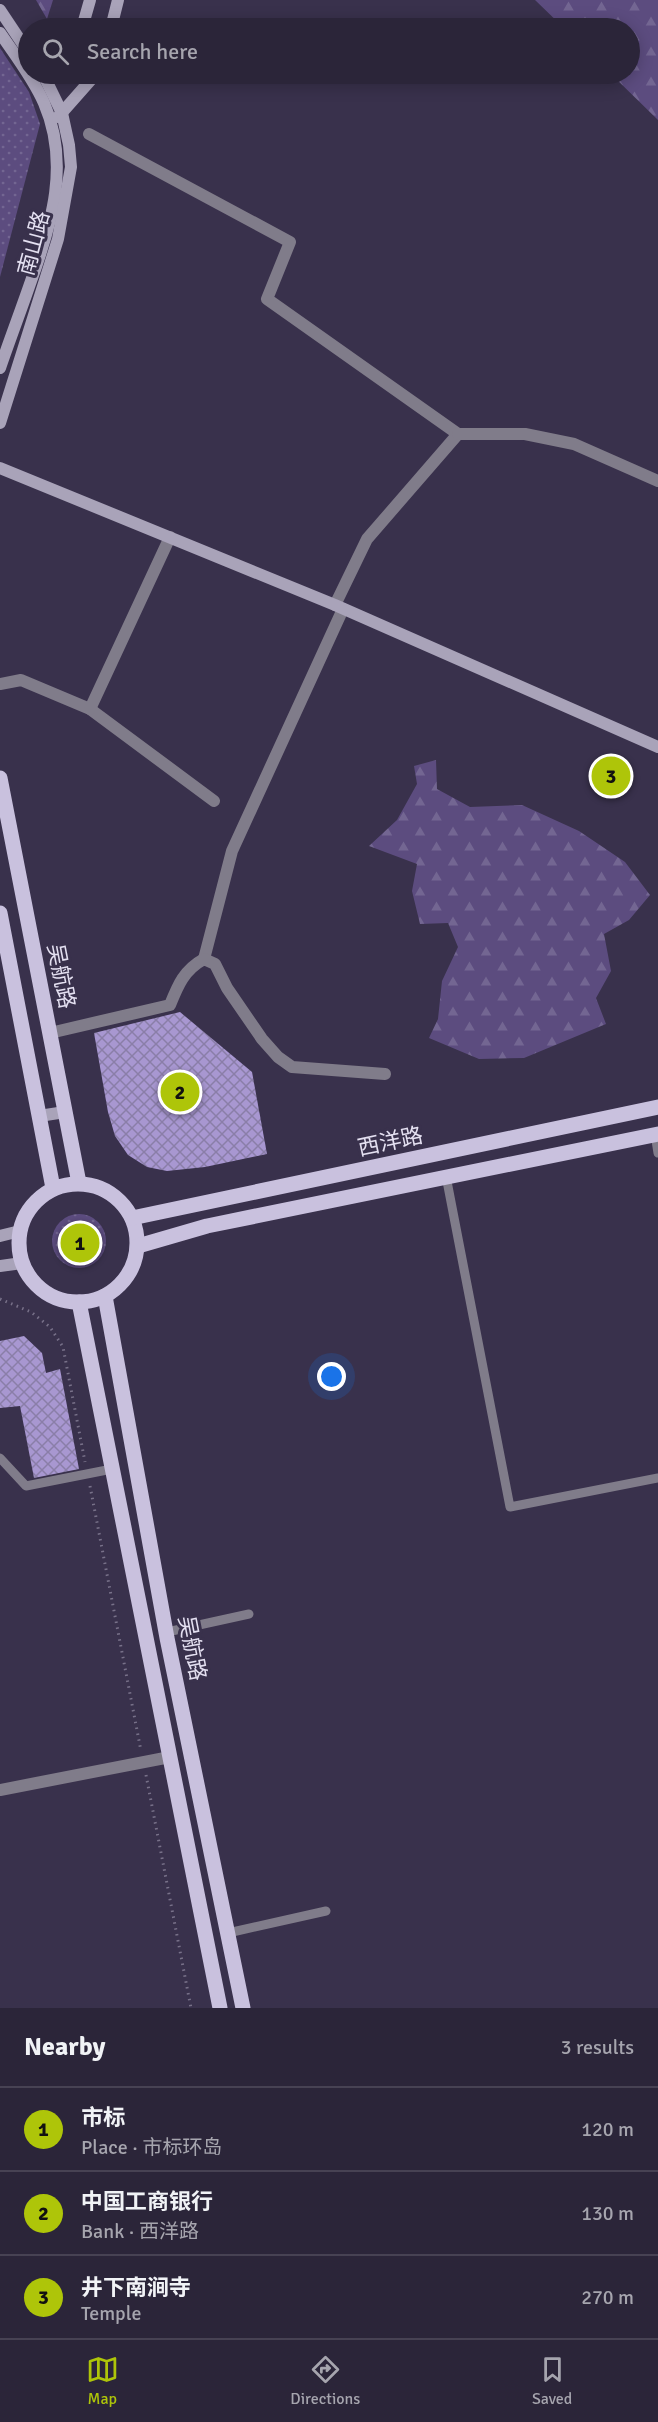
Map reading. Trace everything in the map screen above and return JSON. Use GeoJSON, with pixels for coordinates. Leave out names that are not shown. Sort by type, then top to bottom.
{"type":"FeatureCollection","features":[{"type":"Feature","properties":{"kind":"main road","name":"吴航路"},"geometry":{"type":"LineString","coordinates":[[0,778],[79,1183]]}},
{"type":"Feature","properties":{"kind":"main road"},"geometry":{"type":"LineString","coordinates":[[0,913],[53,1188]]}},
{"type":"Feature","properties":{"kind":"main road","name":"西洋路"},"geometry":{"type":"LineString","coordinates":[[132,1218],[658,1107]]}},
{"type":"Feature","properties":{"kind":"main road","name":"西洋路"},"geometry":{"type":"LineString","coordinates":[[138,1246],[207,1226],[656,1134]]}},
{"type":"Feature","properties":{"kind":"main road"},"geometry":{"type":"LineString","coordinates":[[79,1183],[96,1185],[111,1193],[123,1204],[132,1218],[138,1246],[128,1275],[118,1287],[105,1296],[79,1302],[61,1300],[44,1292],[31,1279],[19,1252],[20,1232],[29,1209],[39,1197],[53,1188],[79,1183]]}},
{"type":"Feature","properties":{"kind":"main road"},"geometry":{"type":"LineString","coordinates":[[203,1203],[207,1226]]}},
{"type":"Feature","properties":{"kind":"main road","name":"吴航路"},"geometry":{"type":"LineString","coordinates":[[105,1296],[166,1632],[243,2008]]}},
{"type":"Feature","properties":{"kind":"main road","name":"吴航路"},"geometry":{"type":"LineString","coordinates":[[79,1302],[219,2008]]}},
{"type":"Feature","properties":{"kind":"main road"},"geometry":{"type":"LineString","coordinates":[[100,1407],[125,1403]]}},
{"type":"Feature","properties":{"kind":"street"},"geometry":{"type":"LineString","coordinates":[[85,18],[90,0]]}},
{"type":"Feature","properties":{"kind":"street"},"geometry":{"type":"LineString","coordinates":[[114,18],[118,0]]}},
{"type":"Feature","properties":{"kind":"street"},"geometry":{"type":"LineString","coordinates":[[0,10],[18,37]]}},
{"type":"Feature","properties":{"kind":"street","name":"南山路"},"geometry":{"type":"LineString","coordinates":[[0,33],[18,61]]}},
{"type":"Feature","properties":{"kind":"street","name":"南山路"},"geometry":{"type":"LineString","coordinates":[[0,368],[48,234],[55,200],[58,161],[51,125],[33,84]]}},
{"type":"Feature","properties":{"kind":"street"},"geometry":{"type":"LineString","coordinates":[[39,93],[43,84]]}},
{"type":"Feature","properties":{"kind":"street","name":"南山路"},"geometry":{"type":"LineString","coordinates":[[0,423],[58,239],[71,167],[62,113],[49,84]]}},
{"type":"Feature","properties":{"kind":"street"},"geometry":{"type":"LineString","coordinates":[[51,125],[87,84]]}},
{"type":"Feature","properties":{"kind":"street"},"geometry":{"type":"LineString","coordinates":[[89,134],[290,242],[267,298],[458,434],[525,434],[574,444],[658,481]]}},
{"type":"Feature","properties":{"kind":"street"},"geometry":{"type":"LineString","coordinates":[[50,1033],[170,1005],[178,985],[191,966],[204,959],[232,850],[367,539],[458,434]]}},
{"type":"Feature","properties":{"kind":"street"},"geometry":{"type":"LineString","coordinates":[[0,468],[339,607],[658,747]]}},
{"type":"Feature","properties":{"kind":"street"},"geometry":{"type":"LineString","coordinates":[[90,709],[170,537]]}},
{"type":"Feature","properties":{"kind":"street"},"geometry":{"type":"LineString","coordinates":[[0,684],[21,680],[90,709],[214,801]]}},
{"type":"Feature","properties":{"kind":"street"},"geometry":{"type":"LineString","coordinates":[[204,959],[214,964],[227,988],[262,1039],[278,1057],[292,1067],[385,1074]]}},
{"type":"Feature","properties":{"kind":"street"},"geometry":{"type":"LineString","coordinates":[[39,1116],[65,1112]]}},
{"type":"Feature","properties":{"kind":"street"},"geometry":{"type":"LineString","coordinates":[[0,1236],[20,1232]]}},
{"type":"Feature","properties":{"kind":"street"},"geometry":{"type":"LineString","coordinates":[[0,1266],[22,1263]]}},
{"type":"Feature","properties":{"kind":"street"},"geometry":{"type":"LineString","coordinates":[[0,1790],[170,1757]]}},
{"type":"Feature","properties":{"kind":"lane"},"geometry":{"type":"LineString","coordinates":[[656,1134],[658,1153]]}},
{"type":"Feature","properties":{"kind":"lane"},"geometry":{"type":"LineString","coordinates":[[446,1176],[510,1507],[658,1478]]}},
{"type":"Feature","properties":{"kind":"lane"},"geometry":{"type":"LineString","coordinates":[[0,1458],[26,1486],[112,1469]]}},
{"type":"Feature","properties":{"kind":"lane"},"geometry":{"type":"LineString","coordinates":[[166,1632],[249,1614]]}},
{"type":"Feature","properties":{"kind":"lane"},"geometry":{"type":"LineString","coordinates":[[228,1933],[326,1911]]}},
{"type":"Feature","properties":{"kind":"path"},"geometry":{"type":"LineString","coordinates":[[0,1299],[31,1312],[51,1327],[63,1347],[191,2008]]}},
{"type":"Feature","properties":{"kind":"green space"},"geometry":{"type":"Polygon","coordinates":[[[36,0],[53,0],[46,18],[36,0]]]}},
{"type":"Feature","properties":{"kind":"green space"},"geometry":{"type":"Polygon","coordinates":[[[535,0],[658,0],[658,120],[621,84],[640,84],[640,18],[554,18],[535,0]]]}},
{"type":"Feature","properties":{"kind":"green space"},"geometry":{"type":"Polygon","coordinates":[[[0,48],[18,75],[18,84],[24,84],[29,92],[40,124],[0,277],[0,48]]]}},
{"type":"Feature","properties":{"kind":"green space"},"geometry":{"type":"Polygon","coordinates":[[[436,760],[437,789],[470,807],[522,805],[579,831],[625,862],[650,895],[629,920],[604,934],[611,971],[596,998],[606,1024],[524,1058],[479,1059],[429,1038],[438,1019],[442,981],[458,947],[448,923],[420,924],[412,891],[417,864],[369,846],[397,820],[417,784],[414,766],[436,760]]]}},
{"type":"Feature","properties":{"kind":"green space"},"geometry":{"type":"Polygon","coordinates":[[[79,1214],[89,1216],[98,1222],[104,1231],[106,1241],[104,1251],[98,1260],[89,1266],[79,1268],[69,1266],[60,1260],[54,1251],[52,1241],[54,1231],[60,1222],[69,1216],[79,1214]]]}},
{"type":"Feature","properties":{"kind":"building"},"geometry":{"type":"Polygon","coordinates":[[[180,1012],[252,1072],[267,1154],[205,1167],[167,1171],[147,1167],[128,1155],[115,1136],[108,1112],[94,1033],[180,1012]]]}},
{"type":"Feature","properties":{"kind":"building"},"geometry":{"type":"Polygon","coordinates":[[[24,1336],[42,1353],[46,1373],[60,1369],[79,1469],[34,1478],[20,1406],[0,1408],[0,1341],[24,1336]]]}},
{"type":"Feature","properties":{"kind":"place","name":"井下南涧寺"},"geometry":{"type":"Point","coordinates":[611,776]}},
{"type":"Feature","properties":{"kind":"place","name":"中国工商银行"},"geometry":{"type":"Point","coordinates":[180,1092]}},
{"type":"Feature","properties":{"kind":"place","name":"市标"},"geometry":{"type":"Point","coordinates":[80,1243]}}]}
